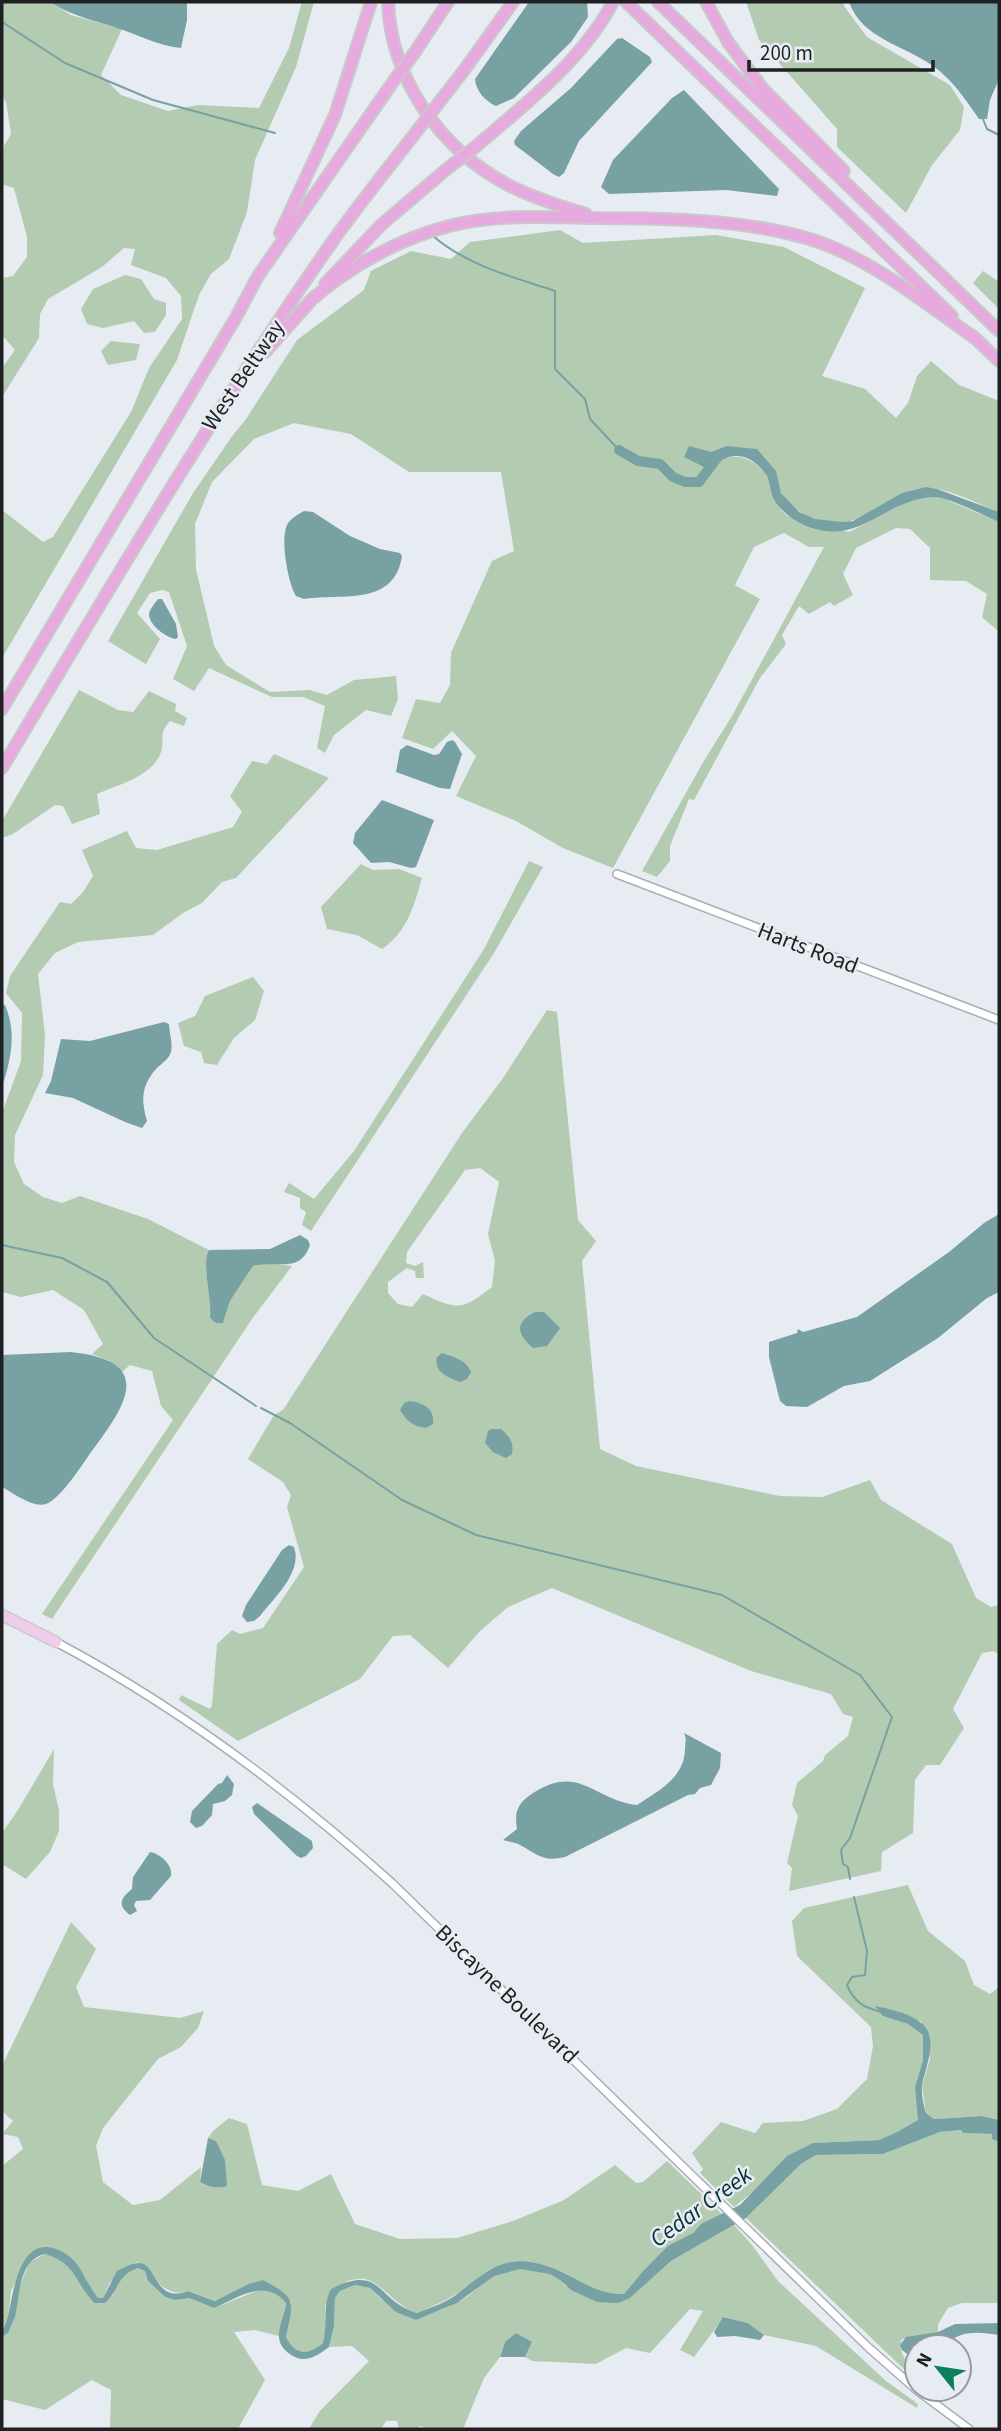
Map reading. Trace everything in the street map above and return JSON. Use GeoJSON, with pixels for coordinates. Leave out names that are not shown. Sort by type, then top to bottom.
{"type":"FeatureCollection","features":[{"type":"Feature","properties":{"kind":"highway"},"geometry":{"type":"LineString","coordinates":[[349,74],[362,2]]}},
{"type":"Feature","properties":{"kind":"highway"},"geometry":{"type":"LineString","coordinates":[[258,276],[299,197],[335,115],[371,2]]}},
{"type":"Feature","properties":{"kind":"highway"},"geometry":{"type":"LineString","coordinates":[[388,2],[392,31],[403,72],[422,109],[445,136],[480,166],[509,185],[595,218]]}},
{"type":"Feature","properties":{"kind":"highway","name":"West Beltway"},"geometry":{"type":"LineString","coordinates":[[2,709],[228,331],[258,276],[448,2]]}},
{"type":"Feature","properties":{"kind":"highway","name":"West Beltway"},"geometry":{"type":"LineString","coordinates":[[2,768],[185,463],[331,243],[513,2]]}},
{"type":"Feature","properties":{"kind":"highway"},"geometry":{"type":"LineString","coordinates":[[185,463],[271,344],[344,261],[581,50],[603,22],[613,2]]}},
{"type":"Feature","properties":{"kind":"highway"},"geometry":{"type":"LineString","coordinates":[[626,2],[999,361]]}},
{"type":"Feature","properties":{"kind":"highway"},"geometry":{"type":"LineString","coordinates":[[658,2],[999,331]]}},
{"type":"Feature","properties":{"kind":"highway"},"geometry":{"type":"LineString","coordinates":[[706,2],[728,42],[763,89],[897,226],[911,246]]}},
{"type":"Feature","properties":{"kind":"highway"},"geometry":{"type":"LineString","coordinates":[[310,301],[355,268],[403,242],[450,226],[482,220],[526,217],[632,217],[749,226],[785,232],[815,241],[866,264],[976,339]]}},
{"type":"Feature","properties":{"kind":"main road","name":"Biscayne Boulevard"},"geometry":{"type":"LineString","coordinates":[[2,1615],[56,1642]]}},
{"type":"Feature","properties":{"kind":"street","name":"Harts Road"},"geometry":{"type":"LineString","coordinates":[[617,874],[999,1020]]}},
{"type":"Feature","properties":{"kind":"street","name":"Biscayne Boulevard"},"geometry":{"type":"LineString","coordinates":[[56,1642],[207,1735],[275,1784],[347,1842],[895,2372],[969,2429]]}},
{"type":"Feature","properties":{"kind":"green space"},"geometry":{"type":"Polygon","coordinates":[[[2,2],[50,2],[71,15],[122,29],[101,75],[121,95],[168,111],[198,105],[259,108],[289,48],[302,2],[314,2],[296,67],[255,160],[247,212],[229,259],[211,274],[199,295],[177,360],[2,658],[2,510],[43,542],[53,537],[131,412],[149,368],[182,319],[181,296],[166,278],[131,265],[135,249],[124,248],[102,267],[48,299],[40,314],[39,338],[2,397],[2,368],[15,350],[2,335],[2,278],[13,276],[27,257],[27,237],[14,188],[2,184],[4,146],[11,134],[6,102],[2,95],[2,2]]]}},
{"type":"Feature","properties":{"kind":"green space"},"geometry":{"type":"Polygon","coordinates":[[[746,2],[844,2],[844,6],[867,37],[950,85],[964,107],[960,130],[932,165],[906,213],[837,147],[837,129],[759,40],[746,2]]]}},
{"type":"Feature","properties":{"kind":"green space"},"geometry":{"type":"Polygon","coordinates":[[[560,230],[583,243],[716,235],[784,247],[865,288],[822,376],[865,389],[896,418],[908,403],[917,376],[931,361],[959,385],[999,401],[999,512],[951,492],[923,488],[903,494],[850,521],[821,521],[801,513],[786,500],[780,490],[776,471],[726,446],[711,452],[716,463],[737,457],[756,464],[770,481],[775,499],[784,514],[811,524],[849,532],[908,501],[938,496],[999,522],[999,632],[982,617],[987,594],[966,581],[930,580],[930,548],[910,529],[896,528],[856,548],[843,574],[853,595],[834,606],[830,602],[809,614],[799,606],[782,635],[786,644],[760,678],[694,800],[689,799],[670,846],[670,861],[657,877],[642,871],[732,716],[824,547],[809,547],[784,533],[754,547],[735,585],[760,599],[613,868],[563,848],[516,821],[456,796],[476,756],[452,731],[433,749],[402,738],[416,699],[440,703],[450,685],[451,653],[492,561],[514,551],[501,472],[409,472],[351,434],[294,423],[254,439],[212,482],[195,524],[196,569],[214,646],[226,665],[270,692],[309,690],[327,695],[354,680],[396,676],[398,699],[391,716],[366,710],[334,735],[325,753],[317,748],[325,706],[303,697],[272,697],[209,668],[194,691],[173,679],[187,646],[169,592],[162,590],[150,593],[137,613],[160,639],[146,664],[108,641],[193,493],[246,419],[297,340],[364,290],[371,271],[411,251],[451,259],[470,242],[560,230]]]}},
{"type":"Feature","properties":{"kind":"green space"},"geometry":{"type":"Polygon","coordinates":[[[983,271],[999,282],[999,309],[973,283],[983,271]]]}},
{"type":"Feature","properties":{"kind":"green space"},"geometry":{"type":"Polygon","coordinates":[[[125,275],[141,279],[154,299],[166,303],[166,315],[155,332],[144,333],[134,321],[103,328],[87,324],[81,309],[93,289],[125,275]]]}},
{"type":"Feature","properties":{"kind":"green space"},"geometry":{"type":"Polygon","coordinates":[[[111,341],[140,344],[136,360],[108,365],[101,351],[111,341]]]}},
{"type":"Feature","properties":{"kind":"green space"},"geometry":{"type":"Polygon","coordinates":[[[79,690],[118,710],[133,712],[149,691],[176,704],[175,711],[187,718],[184,726],[170,721],[166,725],[157,761],[143,774],[97,794],[100,814],[72,824],[63,806],[55,805],[13,834],[2,838],[2,821],[79,690]]]}},
{"type":"Feature","properties":{"kind":"green space"},"geometry":{"type":"Polygon","coordinates":[[[274,754],[329,778],[236,878],[222,882],[202,903],[153,935],[78,942],[55,953],[38,974],[45,1035],[43,1075],[15,1135],[14,1162],[24,1184],[43,1197],[62,1203],[80,1196],[148,1219],[209,1250],[206,1272],[210,1318],[223,1323],[230,1301],[253,1266],[268,1263],[292,1266],[252,1319],[52,1619],[42,1614],[173,1420],[161,1406],[152,1371],[130,1365],[122,1372],[108,1360],[92,1354],[103,1344],[84,1310],[53,1290],[21,1297],[2,1292],[2,1113],[21,1061],[22,1013],[6,993],[10,976],[60,902],[71,904],[93,876],[82,850],[127,831],[136,848],[157,850],[233,827],[242,812],[230,796],[252,761],[267,764],[274,754]]]}},
{"type":"Feature","properties":{"kind":"green space"},"geometry":{"type":"Polygon","coordinates":[[[529,861],[543,867],[494,953],[311,1231],[302,1225],[306,1212],[300,1208],[300,1198],[284,1192],[289,1183],[314,1199],[354,1151],[484,949],[529,861]]]}},
{"type":"Feature","properties":{"kind":"green space"},"geometry":{"type":"Polygon","coordinates":[[[361,864],[373,870],[399,869],[422,878],[404,926],[382,949],[357,935],[327,929],[321,907],[361,864]]]}},
{"type":"Feature","properties":{"kind":"green space"},"geometry":{"type":"Polygon","coordinates":[[[253,977],[264,991],[255,1020],[234,1038],[217,1065],[204,1063],[201,1052],[184,1046],[178,1023],[195,1016],[205,996],[253,977]]]}},
{"type":"Feature","properties":{"kind":"green space"},"geometry":{"type":"Polygon","coordinates":[[[547,1010],[557,1012],[578,1220],[596,1241],[582,1261],[600,1449],[636,1466],[780,1496],[822,1497],[870,1480],[881,1500],[952,1544],[976,1598],[991,1607],[999,1605],[999,1654],[993,1651],[982,1653],[953,1709],[964,1728],[940,1765],[926,1765],[915,1780],[913,1833],[882,1852],[881,1871],[789,1891],[792,1868],[787,1863],[798,1816],[792,1805],[797,1783],[848,1736],[853,1717],[843,1714],[831,1694],[751,1671],[552,1588],[508,1607],[480,1631],[448,1668],[410,1635],[393,1636],[360,1679],[238,1741],[179,1700],[181,1695],[210,1709],[217,1644],[232,1630],[240,1634],[263,1628],[304,1567],[287,1507],[291,1495],[283,1482],[248,1459],[274,1415],[283,1410],[462,1133],[503,1078],[547,1010]],[[480,1168],[465,1170],[407,1252],[406,1263],[415,1266],[423,1262],[424,1278],[416,1278],[415,1271],[407,1268],[388,1282],[388,1293],[398,1304],[412,1307],[423,1294],[459,1306],[492,1287],[495,1261],[488,1234],[499,1182],[480,1168]]]}},
{"type":"Feature","properties":{"kind":"green space"},"geometry":{"type":"Polygon","coordinates":[[[54,1749],[53,1784],[59,1810],[59,1831],[50,1852],[26,1879],[2,1864],[2,1833],[54,1749]]]}},
{"type":"Feature","properties":{"kind":"green space"},"geometry":{"type":"Polygon","coordinates":[[[908,1885],[928,1931],[965,1961],[974,1985],[990,1994],[999,1987],[999,2120],[982,2116],[934,2119],[926,2113],[922,2087],[930,2058],[921,2021],[883,2016],[908,2024],[923,2035],[923,2060],[915,2087],[919,2120],[879,2140],[813,2143],[734,2207],[700,2173],[703,2169],[692,2153],[721,2122],[755,2133],[763,2123],[803,2121],[837,2109],[867,2079],[873,2046],[871,2027],[797,1956],[792,1921],[804,1908],[908,1885]]]}},
{"type":"Feature","properties":{"kind":"green space"},"geometry":{"type":"Polygon","coordinates":[[[71,1922],[96,1949],[76,1987],[84,2007],[180,2018],[204,2011],[198,2028],[181,2047],[158,2059],[103,2128],[96,2146],[103,2182],[133,2205],[160,2200],[201,2167],[200,2182],[220,2188],[216,2141],[208,2138],[229,2118],[247,2124],[262,2185],[298,2191],[331,2174],[355,2224],[400,2239],[457,2238],[513,2221],[564,2200],[615,2165],[636,2183],[643,2182],[667,2161],[723,2215],[701,2224],[693,2233],[668,2247],[624,2294],[611,2294],[594,2289],[561,2271],[541,2264],[514,2261],[444,2301],[417,2313],[402,2306],[371,2281],[347,2281],[325,2306],[323,2343],[307,2352],[293,2347],[286,2337],[291,2302],[263,2280],[216,2301],[189,2291],[181,2293],[166,2289],[137,2262],[110,2282],[103,2298],[98,2298],[66,2254],[32,2252],[11,2291],[8,2318],[2,2328],[2,2166],[23,2149],[18,2137],[2,2134],[13,2121],[2,2111],[2,2066],[71,1922]]]}},
{"type":"Feature","properties":{"kind":"green space"},"geometry":{"type":"Polygon","coordinates":[[[962,2130],[963,2133],[992,2134],[992,2139],[999,2142],[999,2303],[962,2303],[948,2308],[938,2324],[938,2332],[903,2333],[903,2368],[746,2218],[801,2164],[816,2155],[883,2154],[940,2132],[962,2130]]]}},
{"type":"Feature","properties":{"kind":"green space"},"geometry":{"type":"Polygon","coordinates":[[[734,2225],[778,2281],[886,2381],[903,2393],[903,2399],[816,2346],[764,2335],[748,2323],[724,2317],[694,2357],[680,2350],[703,2311],[690,2309],[650,2353],[626,2348],[596,2364],[532,2361],[525,2357],[532,2342],[505,2342],[500,2357],[484,2378],[463,2429],[430,2429],[420,2426],[416,2429],[399,2429],[397,2421],[386,2421],[381,2429],[309,2429],[319,2412],[369,2361],[352,2346],[329,2347],[334,2326],[335,2298],[340,2291],[355,2285],[370,2288],[381,2299],[416,2320],[451,2306],[493,2276],[511,2270],[542,2271],[560,2279],[565,2286],[630,2298],[671,2261],[734,2225]]]}},
{"type":"Feature","properties":{"kind":"green space"},"geometry":{"type":"Polygon","coordinates":[[[45,2254],[69,2268],[94,2303],[112,2296],[122,2279],[138,2268],[145,2271],[148,2281],[165,2297],[175,2300],[189,2298],[214,2308],[264,2288],[279,2293],[286,2302],[279,2336],[255,2330],[234,2332],[265,2380],[238,2429],[110,2429],[111,2390],[92,2380],[45,2410],[2,2399],[2,2336],[13,2324],[20,2286],[30,2262],[45,2254]]]}},
{"type":"Feature","properties":{"kind":"water"},"geometry":{"type":"Polygon","coordinates":[[[50,2],[187,2],[187,20],[181,48],[77,15],[50,2]]]}},
{"type":"Feature","properties":{"kind":"water"},"geometry":{"type":"Polygon","coordinates":[[[529,2],[587,2],[588,17],[571,42],[514,98],[496,106],[482,95],[475,79],[529,2]]]}},
{"type":"Feature","properties":{"kind":"water"},"geometry":{"type":"Polygon","coordinates":[[[849,2],[999,2],[999,79],[990,100],[987,119],[979,119],[964,97],[940,71],[864,25],[849,2]]]}},
{"type":"Feature","properties":{"kind":"water"},"geometry":{"type":"Polygon","coordinates":[[[622,38],[650,57],[652,62],[579,141],[564,173],[559,177],[515,145],[514,141],[521,131],[571,88],[617,39],[622,38]]]}},
{"type":"Feature","properties":{"kind":"water"},"geometry":{"type":"Polygon","coordinates":[[[684,90],[779,189],[777,196],[726,190],[609,194],[601,187],[613,160],[672,98],[684,90]]]}},
{"type":"Feature","properties":{"kind":"water"},"geometry":{"type":"Polygon","coordinates":[[[689,446],[711,452],[726,446],[757,449],[776,471],[781,493],[799,512],[815,519],[853,521],[902,493],[926,487],[999,512],[999,522],[956,503],[934,497],[901,505],[843,531],[809,527],[781,509],[772,495],[767,476],[754,462],[740,456],[732,456],[717,463],[710,470],[684,457],[689,446]]]}},
{"type":"Feature","properties":{"kind":"water"},"geometry":{"type":"Polygon","coordinates":[[[304,511],[313,512],[350,536],[380,549],[400,553],[402,556],[397,572],[389,583],[365,594],[304,599],[296,596],[290,581],[284,540],[287,525],[304,511]]]}},
{"type":"Feature","properties":{"kind":"water"},"geometry":{"type":"Polygon","coordinates":[[[158,599],[162,599],[176,624],[176,639],[160,631],[150,619],[150,611],[158,599]]]}},
{"type":"Feature","properties":{"kind":"water"},"geometry":{"type":"Polygon","coordinates":[[[452,740],[462,754],[450,789],[396,772],[400,750],[407,745],[434,755],[439,754],[447,742],[452,740]]]}},
{"type":"Feature","properties":{"kind":"water"},"geometry":{"type":"Polygon","coordinates":[[[382,800],[434,820],[416,867],[389,862],[371,863],[353,843],[355,833],[382,800]]]}},
{"type":"Feature","properties":{"kind":"water"},"geometry":{"type":"Polygon","coordinates":[[[2,1004],[9,1015],[12,1036],[2,1087],[2,1004]]]}},
{"type":"Feature","properties":{"kind":"water"},"geometry":{"type":"Polygon","coordinates":[[[164,1022],[169,1024],[171,1052],[147,1081],[143,1100],[147,1121],[142,1128],[73,1098],[45,1093],[51,1081],[61,1039],[90,1041],[164,1022]]]}},
{"type":"Feature","properties":{"kind":"water"},"geometry":{"type":"Polygon","coordinates":[[[999,1214],[999,1292],[987,1298],[938,1338],[870,1381],[844,1386],[807,1407],[786,1406],[780,1401],[769,1357],[769,1342],[797,1333],[798,1329],[803,1332],[857,1317],[999,1214]]]}},
{"type":"Feature","properties":{"kind":"water"},"geometry":{"type":"Polygon","coordinates":[[[300,1235],[308,1240],[310,1245],[300,1260],[287,1264],[253,1266],[230,1301],[223,1323],[216,1323],[210,1318],[206,1272],[209,1250],[270,1249],[300,1235]]]}},
{"type":"Feature","properties":{"kind":"water"},"geometry":{"type":"Polygon","coordinates":[[[535,1312],[544,1312],[560,1328],[547,1346],[533,1348],[520,1329],[524,1320],[535,1312]]]}},
{"type":"Feature","properties":{"kind":"water"},"geometry":{"type":"Polygon","coordinates":[[[71,1352],[99,1357],[116,1365],[125,1376],[126,1390],[122,1405],[113,1421],[69,1483],[51,1501],[35,1504],[2,1487],[2,1355],[71,1352]]]}},
{"type":"Feature","properties":{"kind":"water"},"geometry":{"type":"Polygon","coordinates":[[[442,1353],[459,1360],[469,1368],[471,1372],[467,1379],[460,1382],[437,1367],[437,1357],[442,1353]]]}},
{"type":"Feature","properties":{"kind":"water"},"geometry":{"type":"Polygon","coordinates":[[[410,1401],[430,1410],[433,1424],[426,1428],[408,1420],[400,1410],[404,1403],[410,1401]]]}},
{"type":"Feature","properties":{"kind":"water"},"geometry":{"type":"Polygon","coordinates":[[[491,1429],[501,1429],[512,1443],[512,1454],[506,1458],[493,1452],[485,1443],[491,1429]]]}},
{"type":"Feature","properties":{"kind":"water"},"geometry":{"type":"Polygon","coordinates":[[[289,1545],[294,1547],[296,1556],[291,1575],[260,1616],[247,1622],[242,1616],[246,1605],[282,1550],[289,1545]]]}},
{"type":"Feature","properties":{"kind":"water"},"geometry":{"type":"Polygon","coordinates":[[[684,1733],[721,1753],[720,1768],[711,1785],[700,1788],[695,1794],[688,1795],[565,1857],[546,1858],[518,1844],[503,1840],[517,1829],[517,1812],[524,1800],[549,1785],[575,1782],[622,1802],[637,1805],[675,1776],[684,1760],[684,1733]]]}},
{"type":"Feature","properties":{"kind":"water"},"geometry":{"type":"Polygon","coordinates":[[[227,1775],[234,1784],[232,1795],[225,1801],[213,1804],[212,1815],[202,1826],[196,1828],[190,1822],[192,1811],[227,1775]]]}},
{"type":"Feature","properties":{"kind":"water"},"geometry":{"type":"Polygon","coordinates":[[[257,1803],[312,1841],[313,1848],[306,1856],[297,1856],[254,1814],[252,1807],[257,1803]]]}},
{"type":"Feature","properties":{"kind":"water"},"geometry":{"type":"Polygon","coordinates":[[[150,1852],[165,1861],[171,1876],[150,1900],[136,1901],[134,1905],[137,1911],[130,1915],[123,1908],[122,1901],[132,1889],[133,1877],[150,1852]]]}},
{"type":"Feature","properties":{"kind":"water"},"geometry":{"type":"Polygon","coordinates":[[[875,2006],[912,2017],[925,2026],[929,2034],[930,2051],[922,2086],[926,2113],[934,2119],[982,2116],[999,2120],[999,2142],[992,2139],[992,2134],[963,2133],[961,2130],[940,2132],[883,2154],[816,2155],[801,2164],[746,2218],[671,2261],[630,2298],[618,2303],[597,2302],[571,2290],[550,2274],[520,2269],[494,2276],[457,2303],[416,2320],[396,2312],[370,2288],[355,2285],[340,2291],[335,2298],[334,2326],[329,2347],[318,2355],[302,2359],[291,2355],[280,2344],[279,2331],[286,2303],[269,2291],[251,2292],[214,2308],[189,2298],[175,2300],[165,2297],[148,2281],[145,2271],[138,2268],[122,2279],[105,2303],[94,2303],[69,2268],[45,2254],[30,2263],[25,2271],[15,2317],[8,2333],[2,2336],[22,2264],[29,2254],[39,2248],[51,2248],[71,2258],[98,2298],[103,2298],[117,2271],[136,2263],[145,2265],[162,2288],[169,2292],[177,2294],[188,2291],[215,2301],[263,2280],[287,2296],[291,2315],[286,2337],[293,2347],[302,2352],[312,2350],[323,2343],[328,2295],[331,2289],[348,2282],[370,2282],[394,2301],[417,2313],[452,2298],[500,2265],[523,2261],[553,2268],[605,2292],[624,2294],[668,2246],[693,2233],[701,2224],[740,2205],[787,2156],[813,2143],[879,2140],[918,2120],[915,2087],[923,2060],[923,2035],[908,2024],[883,2016],[875,2006]]]}},
{"type":"Feature","properties":{"kind":"water"},"geometry":{"type":"Polygon","coordinates":[[[208,2138],[216,2141],[225,2160],[227,2186],[213,2187],[200,2182],[208,2138]]]}},
{"type":"Feature","properties":{"kind":"water"},"geometry":{"type":"Polygon","coordinates":[[[723,2317],[748,2323],[764,2335],[760,2340],[735,2336],[717,2337],[714,2332],[723,2317]]]}},
{"type":"Feature","properties":{"kind":"water"},"geometry":{"type":"Polygon","coordinates":[[[999,2323],[999,2335],[932,2333],[955,2324],[999,2323]]]}},
{"type":"Feature","properties":{"kind":"water"},"geometry":{"type":"Polygon","coordinates":[[[516,2333],[532,2342],[525,2357],[500,2357],[505,2342],[516,2333]]]}},
{"type":"Feature","properties":{"kind":"waterway"},"geometry":{"type":"LineString","coordinates":[[2,22],[65,63],[153,100],[275,133]]}},
{"type":"Feature","properties":{"kind":"waterway"},"geometry":{"type":"LineString","coordinates":[[983,119],[987,129],[999,135]]}},
{"type":"Feature","properties":{"kind":"waterway"},"geometry":{"type":"LineString","coordinates":[[433,236],[476,263],[555,291],[555,369],[585,399],[590,419],[619,450]]}},
{"type":"Feature","properties":{"kind":"waterway"},"geometry":{"type":"LineString","coordinates":[[619,450],[638,461],[660,464],[673,477],[685,482],[699,482],[717,458]]}},
{"type":"Feature","properties":{"kind":"waterway"},"geometry":{"type":"LineString","coordinates":[[2,1245],[62,1258],[107,1282],[154,1338],[256,1406]]}},
{"type":"Feature","properties":{"kind":"waterway"},"geometry":{"type":"LineString","coordinates":[[261,1408],[290,1423],[402,1500],[476,1535],[722,1595],[860,1675],[892,1717],[850,1838],[841,1850],[843,1864],[848,1867],[850,1879]]}},
{"type":"Feature","properties":{"kind":"waterway"},"geometry":{"type":"LineString","coordinates":[[854,1897],[867,1951],[865,1975],[852,1977],[847,1985],[860,2003],[882,2012]]}},
{"type":"Feature","properties":{"kind":"water label","name":"Cedar Creek"},"geometry":{"type":"Point","coordinates":[701,2207]}}]}
